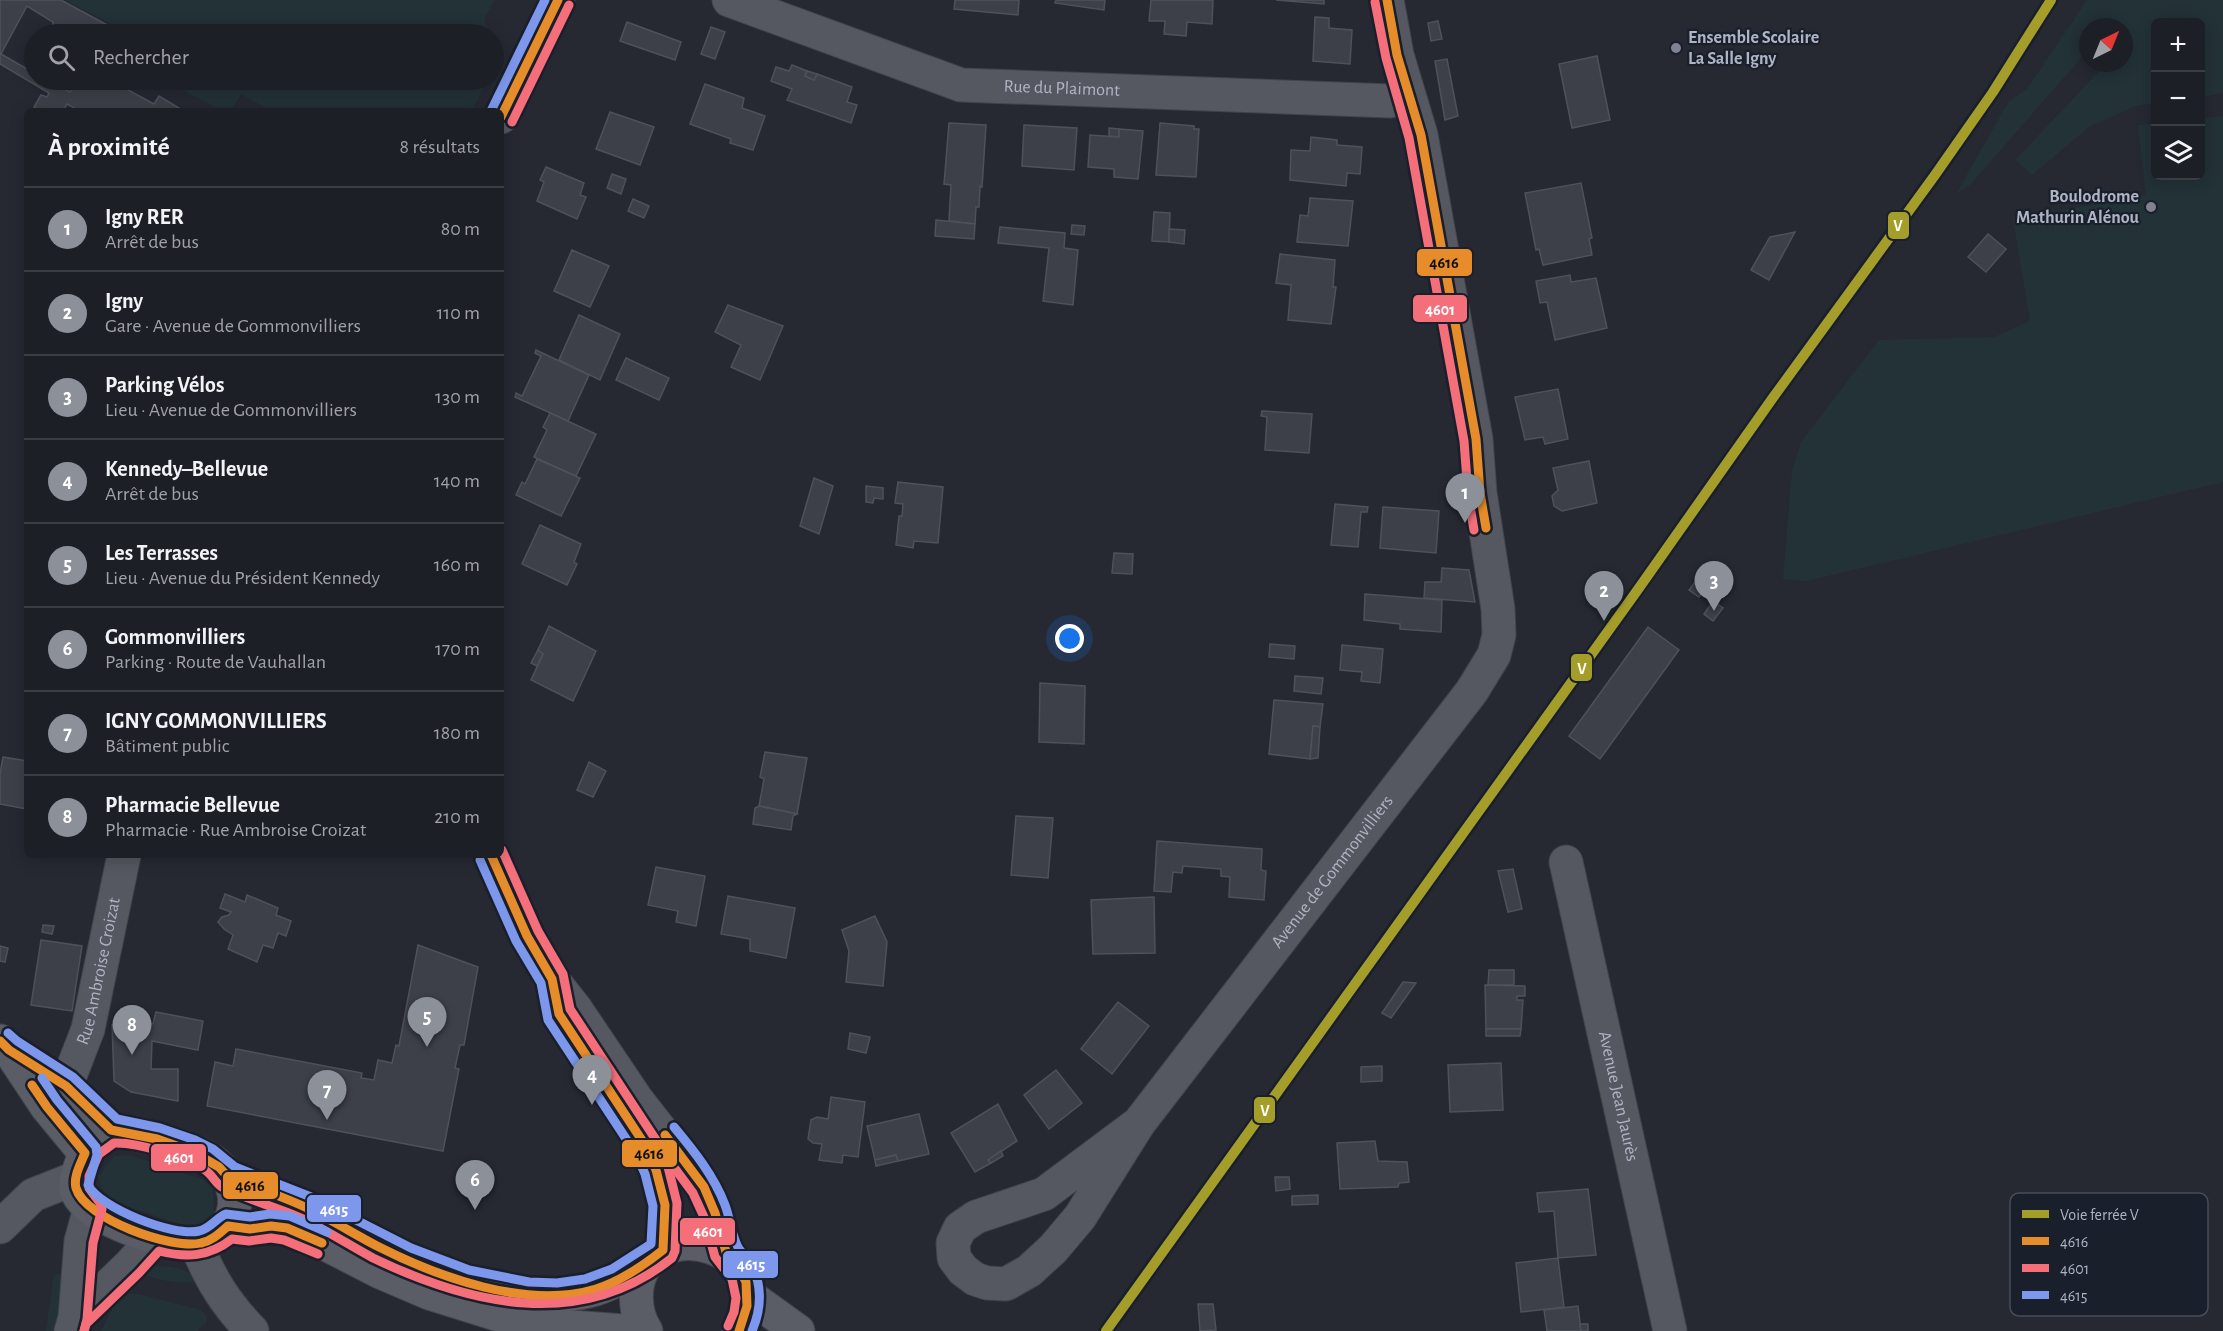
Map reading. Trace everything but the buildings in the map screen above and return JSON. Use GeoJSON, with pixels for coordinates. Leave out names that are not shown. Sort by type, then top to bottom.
{"type":"FeatureCollection","features":[{"type":"Feature","properties":{"kind":"main road"},"geometry":{"type":"LineString","coordinates":[[5,1045],[66,1086],[111,1130]]}},
{"type":"Feature","properties":{"kind":"main road"},"geometry":{"type":"LineString","coordinates":[[5,1045],[47,1107],[81,1165]]}},
{"type":"Feature","properties":{"kind":"main road"},"geometry":{"type":"LineString","coordinates":[[111,1130],[132,1132],[207,1157],[222,1168],[234,1189],[233,1216],[228,1226],[207,1242],[175,1243],[105,1219],[90,1209],[76,1189],[81,1165],[98,1137],[111,1130]]}},
{"type":"Feature","properties":{"kind":"main road"},"geometry":{"type":"LineString","coordinates":[[228,1177],[315,1212],[352,1233],[425,1267],[509,1291],[542,1296],[590,1291],[609,1284],[657,1256],[685,1243],[702,1244],[728,1255],[740,1270],[748,1295],[747,1313],[739,1331]]}},
{"type":"Feature","properties":{"kind":"main road"},"geometry":{"type":"LineString","coordinates":[[228,1226],[249,1229],[271,1226],[287,1228],[308,1235],[380,1272],[429,1293],[512,1319],[571,1328],[624,1331]]}},
{"type":"Feature","properties":{"kind":"main road"},"geometry":{"type":"LineString","coordinates":[[646,1331],[640,1323],[635,1301],[639,1280],[657,1256]]}},
{"type":"Feature","properties":{"kind":"main road"},"geometry":{"type":"LineString","coordinates":[[748,1295],[798,1331]]}},
{"type":"Feature","properties":{"kind":"street"},"geometry":{"type":"LineString","coordinates":[[504,111],[558,0]]}},
{"type":"Feature","properties":{"kind":"street","name":"Rue du Plaimont"},"geometry":{"type":"LineString","coordinates":[[729,0],[961,85],[1391,101],[1409,97]]}},
{"type":"Feature","properties":{"kind":"street","name":"Avenue de Gommonvilliers"},"geometry":{"type":"LineString","coordinates":[[1139,1123],[1044,1194],[976,1217],[960,1228],[953,1243],[954,1258],[963,1270],[975,1279],[987,1283],[1006,1284],[1029,1271],[1053,1249],[1080,1217],[1139,1123],[1472,691],[1494,655],[1499,635],[1498,609],[1480,493],[1476,439],[1421,135],[1397,55],[1387,0]]}},
{"type":"Feature","properties":{"kind":"street","name":"Rue Ambroise Croizat"},"geometry":{"type":"LineString","coordinates":[[66,1086],[88,1029],[123,858]]}},
{"type":"Feature","properties":{"kind":"street"},"geometry":{"type":"LineString","coordinates":[[492,858],[527,936],[552,979],[575,1008],[637,1100],[698,1178],[713,1206],[728,1255]]}},
{"type":"Feature","properties":{"kind":"street","name":"Avenue Jean Jaurès"},"geometry":{"type":"LineString","coordinates":[[1566,862],[1670,1331]]}},
{"type":"Feature","properties":{"kind":"street"},"geometry":{"type":"LineString","coordinates":[[552,979],[559,1014],[629,1118],[647,1148],[656,1170],[665,1205],[657,1256]]}},
{"type":"Feature","properties":{"kind":"street"},"geometry":{"type":"LineString","coordinates":[[0,1227],[33,1194],[81,1165]]}},
{"type":"Feature","properties":{"kind":"street"},"geometry":{"type":"LineString","coordinates":[[73,1324],[81,1241],[90,1209]]}},
{"type":"Feature","properties":{"kind":"street"},"geometry":{"type":"LineString","coordinates":[[73,1324],[155,1237]]}},
{"type":"Feature","properties":{"kind":"street"},"geometry":{"type":"LineString","coordinates":[[196,1244],[216,1287],[229,1308],[252,1331]]}},
{"type":"Feature","properties":{"kind":"shaded area"},"geometry":{"type":"Polygon","coordinates":[[[65,0],[494,0],[484,19],[486,24],[111,24],[65,0]]]}},
{"type":"Feature","properties":{"kind":"shaded area"},"geometry":{"type":"Polygon","coordinates":[[[2087,0],[2223,0],[2223,93],[2205,96],[2205,18],[2151,18],[2151,104],[2135,106],[2089,127],[2032,175],[2015,160],[2098,72],[2133,72],[2133,18],[2079,18],[2079,60],[1970,185],[1956,194],[2009,101],[2027,89],[2087,0]]]}},
{"type":"Feature","properties":{"kind":"shaded area"},"geometry":{"type":"Polygon","coordinates":[[[183,90],[482,90],[473,108],[266,108],[241,94],[233,108],[216,108],[183,90]]]}},
{"type":"Feature","properties":{"kind":"shaded area"},"geometry":{"type":"Polygon","coordinates":[[[2223,116],[2223,482],[1807,581],[1783,579],[1792,470],[1801,442],[1879,340],[1994,337],[2030,321],[2013,219],[2146,195],[2138,125],[2151,123],[2151,180],[2205,180],[2205,118],[2223,116]]]}},
{"type":"Feature","properties":{"kind":"shaded area"},"geometry":{"type":"Polygon","coordinates":[[[130,1155],[204,1180],[213,1189],[214,1212],[199,1224],[188,1227],[113,1202],[103,1190],[99,1176],[114,1156],[130,1155]]]}},
{"type":"Feature","properties":{"kind":"shaded area"},"geometry":{"type":"Polygon","coordinates":[[[159,1266],[181,1269],[199,1281],[168,1281],[139,1272],[159,1266]]]}},
{"type":"Feature","properties":{"kind":"shaded area"},"geometry":{"type":"Polygon","coordinates":[[[69,1273],[53,1331],[46,1331],[53,1279],[56,1274],[69,1273]]]}},
{"type":"Feature","properties":{"kind":"shaded area"},"geometry":{"type":"Polygon","coordinates":[[[129,1293],[201,1310],[207,1316],[206,1323],[197,1331],[101,1331],[115,1303],[129,1293]]]}},
{"type":"Feature","properties":{"kind":"rail line","name":"V"},"geometry":{"type":"LineString","coordinates":[[1106,1331],[1772,399],[1935,175],[1993,92],[2051,0]]}},
{"type":"Feature","properties":{"kind":"transit line","name":"4615"},"geometry":{"type":"LineString","coordinates":[[504,84],[545,0]]}},
{"type":"Feature","properties":{"kind":"transit line","name":"4616"},"geometry":{"type":"LineString","coordinates":[[504,111],[558,0]]}},
{"type":"Feature","properties":{"kind":"transit line","name":"4616"},"geometry":{"type":"LineString","coordinates":[[1387,0],[1397,55],[1421,135],[1476,439],[1480,493],[1486,528]]}},
{"type":"Feature","properties":{"kind":"transit line","name":"4601"},"geometry":{"type":"LineString","coordinates":[[1375,2],[1386,58],[1409,138],[1464,441],[1468,494],[1474,530]]}},
{"type":"Feature","properties":{"kind":"transit line","name":"4601"},"geometry":{"type":"LineString","coordinates":[[512,122],[569,5]]}},
{"type":"Feature","properties":{"kind":"transit line","name":"4615"},"geometry":{"type":"LineString","coordinates":[[492,108],[501,90]]}},
{"type":"Feature","properties":{"kind":"transit line","name":"4601"},"geometry":{"type":"LineString","coordinates":[[84,1331],[93,1243],[102,1209],[89,1188],[89,1176],[99,1154],[114,1143],[136,1145],[185,1160],[205,1170],[221,1187],[301,1218],[373,1258],[448,1288],[487,1298],[525,1303],[563,1302],[601,1295],[637,1281],[672,1258],[675,1251],[677,1203],[668,1167],[658,1143],[570,1009],[563,974],[538,931],[504,854]]}},
{"type":"Feature","properties":{"kind":"transit line","name":"4616"},"geometry":{"type":"LineString","coordinates":[[0,1041],[9,1050],[66,1086],[111,1130],[157,1139],[191,1151],[219,1167],[228,1177],[299,1204],[377,1246],[427,1269],[484,1287],[541,1296],[569,1294],[605,1286],[648,1262],[663,1250],[665,1205],[656,1170],[647,1148],[559,1014],[552,979],[527,936],[492,858]]}},
{"type":"Feature","properties":{"kind":"transit line","name":"4615"},"geometry":{"type":"LineString","coordinates":[[8,1033],[73,1077],[117,1119],[160,1128],[195,1140],[213,1149],[235,1167],[311,1197],[411,1248],[469,1270],[529,1282],[557,1283],[585,1279],[612,1269],[651,1244],[653,1206],[645,1174],[636,1154],[548,1020],[541,983],[516,941],[480,860]]}},
{"type":"Feature","properties":{"kind":"transit line","name":"4615"},"geometry":{"type":"LineString","coordinates":[[42,1078],[96,1147],[97,1155],[88,1185],[107,1203],[138,1219],[172,1230],[187,1232],[203,1230],[226,1214],[250,1217],[270,1214],[290,1216],[327,1232]]}},
{"type":"Feature","properties":{"kind":"transit line","name":"4616"},"geometry":{"type":"LineString","coordinates":[[32,1085],[85,1153],[75,1184],[83,1200],[95,1211],[112,1221],[151,1237],[188,1244],[209,1240],[228,1226],[250,1229],[271,1226],[287,1228],[322,1243]]}},
{"type":"Feature","properties":{"kind":"transit line","name":"4615"},"geometry":{"type":"LineString","coordinates":[[674,1127],[715,1184],[725,1205],[733,1236],[753,1268],[758,1286],[759,1304],[752,1331]]}},
{"type":"Feature","properties":{"kind":"transit line","name":"4616"},"geometry":{"type":"LineString","coordinates":[[665,1135],[704,1187],[715,1213],[726,1252],[738,1266],[746,1282],[747,1306],[739,1331]]}},
{"type":"Feature","properties":{"kind":"transit line","name":"4601"},"geometry":{"type":"LineString","coordinates":[[656,1143],[693,1193],[704,1217],[715,1257],[732,1279],[736,1298],[734,1312],[728,1326]]}},
{"type":"Feature","properties":{"kind":"transit line","name":"4601"},"geometry":{"type":"LineString","coordinates":[[84,1331],[86,1324],[159,1251],[179,1255],[206,1253],[232,1239],[249,1241],[271,1238],[284,1240],[318,1254]]}},
{"type":"Feature","properties":{"kind":"place","name":"Ensemble Scolaire La Salle Igny"},"geometry":{"type":"Point","coordinates":[1676,48]}},
{"type":"Feature","properties":{"kind":"place","name":"Boulodrome Mathurin Alénou"},"geometry":{"type":"Point","coordinates":[2151,207]}},
{"type":"Feature","properties":{"kind":"place","name":"Igny RER"},"geometry":{"type":"Point","coordinates":[1465,523]}},
{"type":"Feature","properties":{"kind":"place","name":"Parking Vélos"},"geometry":{"type":"Point","coordinates":[1714,611]}},
{"type":"Feature","properties":{"kind":"place","name":"Igny"},"geometry":{"type":"Point","coordinates":[1604,621]}},
{"type":"Feature","properties":{"kind":"place","name":"Les Terrasses"},"geometry":{"type":"Point","coordinates":[427,1047]}},
{"type":"Feature","properties":{"kind":"place","name":"Pharmacie Bellevue"},"geometry":{"type":"Point","coordinates":[132,1055]}},
{"type":"Feature","properties":{"kind":"place","name":"Kennedy–Bellevue"},"geometry":{"type":"Point","coordinates":[592,1105]}},
{"type":"Feature","properties":{"kind":"place","name":"IGNY GOMMONVILLIERS"},"geometry":{"type":"Point","coordinates":[327,1120]}},
{"type":"Feature","properties":{"kind":"place","name":"Gommonvilliers"},"geometry":{"type":"Point","coordinates":[475,1210]}}]}
